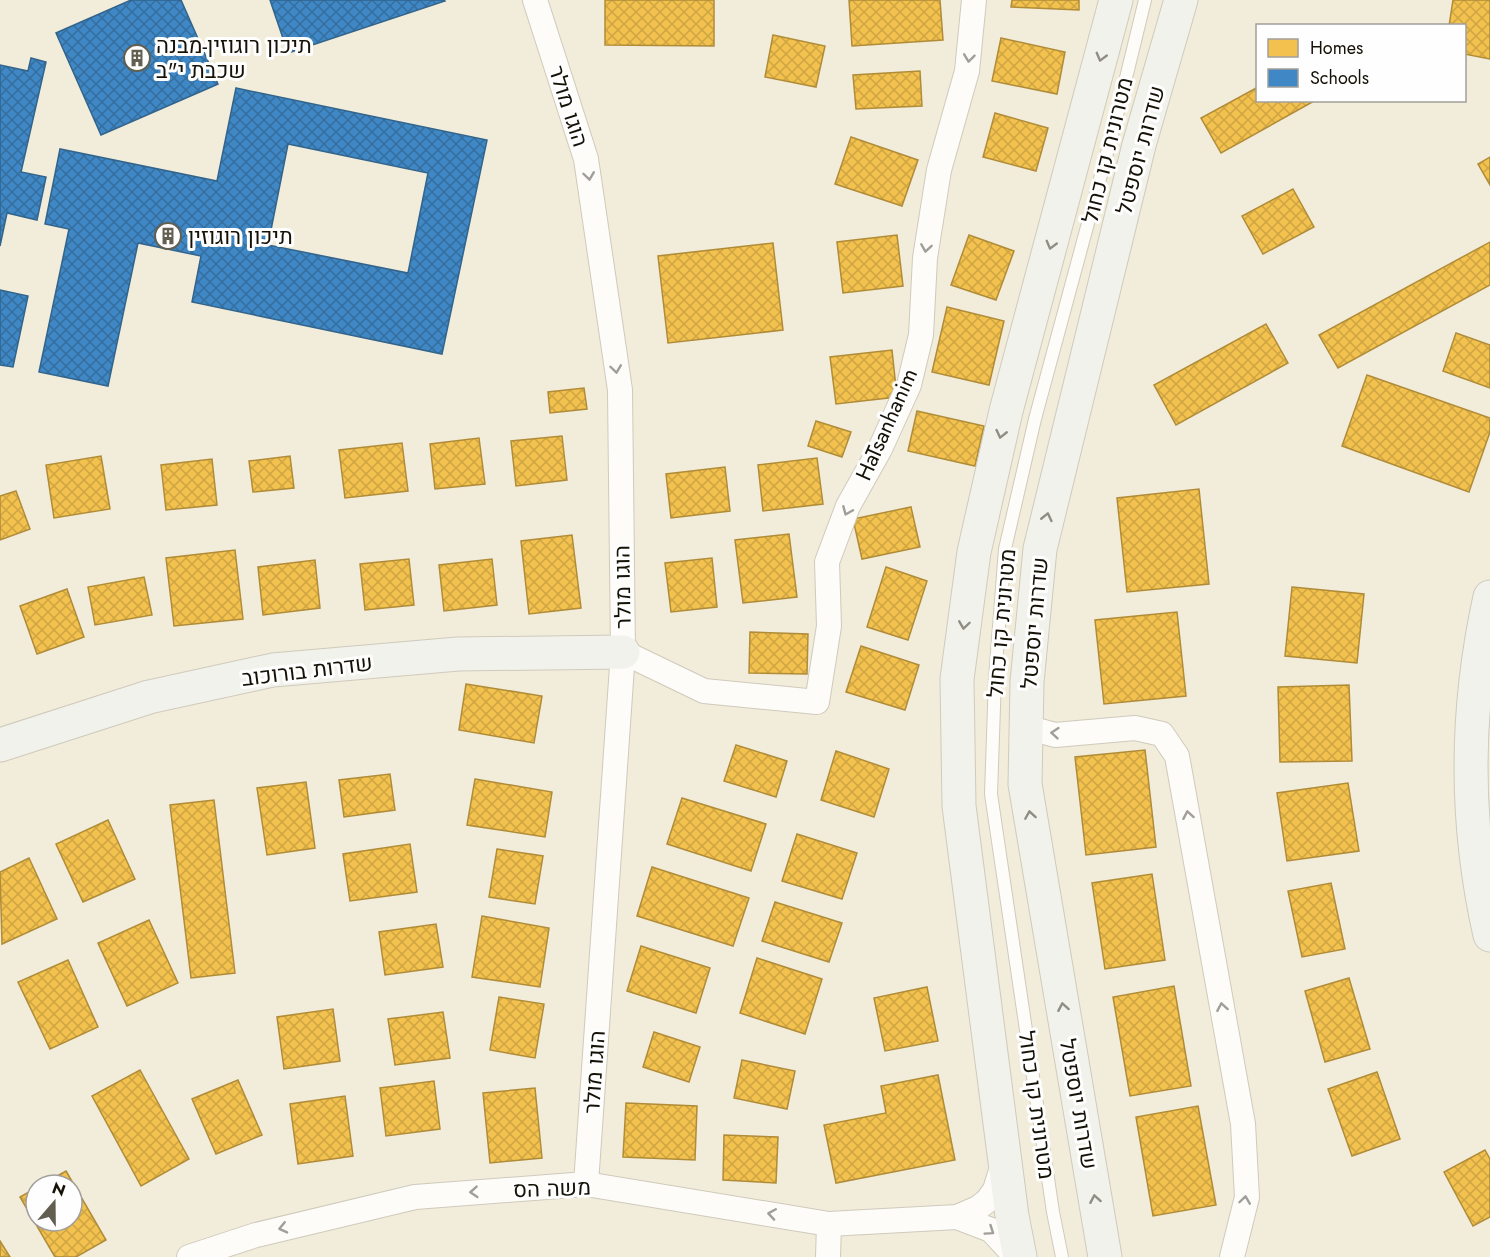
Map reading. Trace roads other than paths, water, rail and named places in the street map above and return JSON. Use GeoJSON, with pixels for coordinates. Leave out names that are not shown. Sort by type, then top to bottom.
{"type":"FeatureCollection","features":[{"type":"Feature","properties":{"kind":"street","name":"הוגו מולר"},"geometry":{"type":"LineString","coordinates":[[535,0],[586,159],[620,390],[623,652],[586,1184]]}},
{"type":"Feature","properties":{"kind":"street","name":"HaTsanhanim"},"geometry":{"type":"LineString","coordinates":[[623,652],[704,691],[817,702],[829,627],[826,562],[848,506],[880,449],[909,385],[921,334],[926,247],[939,170],[967,71],[974,0]]}},
{"type":"Feature","properties":{"kind":"street"},"geometry":{"type":"LineString","coordinates":[[1020,1257],[1004,1156],[959,806],[957,679],[974,552],[1006,411],[1116,0]]}},
{"type":"Feature","properties":{"kind":"street","name":"שדרות יוספטל"},"geometry":{"type":"LineString","coordinates":[[1105,1257],[1025,784],[1027,682],[1040,549],[1139,145],[1181,0]]}},
{"type":"Feature","properties":{"kind":"street"},"geometry":{"type":"LineString","coordinates":[[1490,597],[1474,685],[1469,774],[1475,851],[1490,935]]}},
{"type":"Feature","properties":{"kind":"street","name":"שדרות בורוכוב"},"geometry":{"type":"LineString","coordinates":[[0,745],[149,697],[273,670],[458,654],[623,652]]}},
{"type":"Feature","properties":{"kind":"street"},"geometry":{"type":"LineString","coordinates":[[1026,727],[1055,735],[1135,728],[1162,734],[1177,756],[1243,1124],[1247,1197],[1232,1257]]}},
{"type":"Feature","properties":{"kind":"street","name":"משה הס"},"geometry":{"type":"LineString","coordinates":[[189,1257],[256,1235],[415,1197],[586,1184],[829,1224],[957,1216],[978,1208],[987,1201],[1001,1175],[1004,1156]]}},
{"type":"Feature","properties":{"kind":"street","name":"משה הס"},"geometry":{"type":"LineString","coordinates":[[957,1216],[991,1230],[1016,1257]]}},
{"type":"Feature","properties":{"kind":"street"},"geometry":{"type":"LineString","coordinates":[[828,1257],[829,1224]]}},
{"type":"Feature","properties":{"kind":"lane","name":"מטרונית קו כחול"},"geometry":{"type":"LineString","coordinates":[[1062,1257],[1053,1212],[991,794],[995,678],[1005,549],[1035,419],[1114,127],[1145,0]]}},
{"type":"Feature","properties":{"kind":"place","name":"תיכון רוגוזין-מבנה שכבת י\"ב"},"geometry":{"type":"Point","coordinates":[137,58]}},
{"type":"Feature","properties":{"kind":"place","name":"תיכון רוגוזין"},"geometry":{"type":"Point","coordinates":[168,236]}}]}
